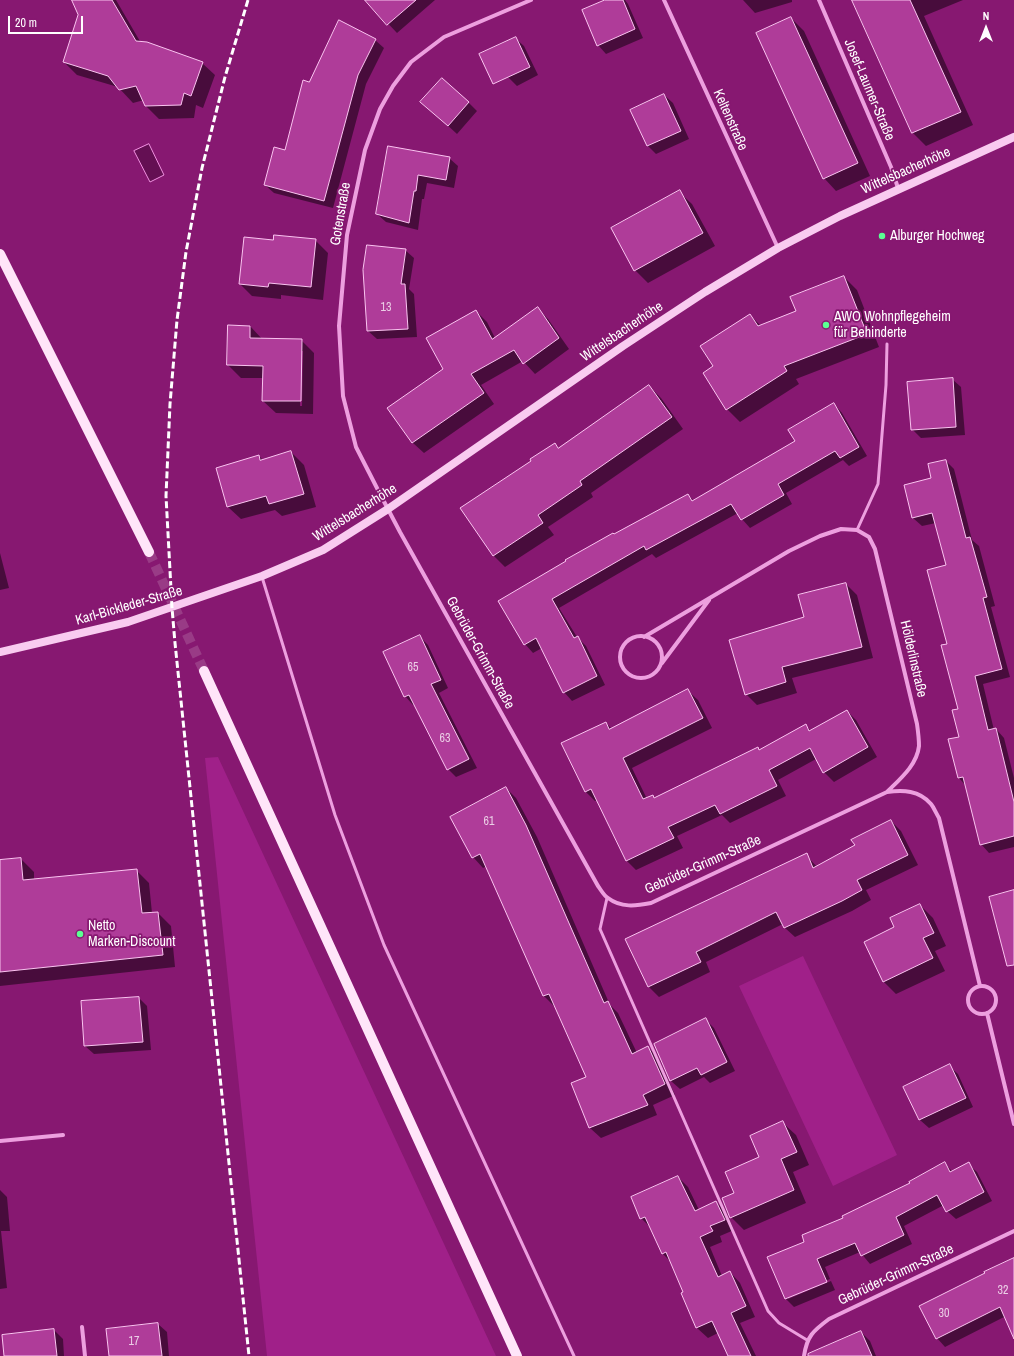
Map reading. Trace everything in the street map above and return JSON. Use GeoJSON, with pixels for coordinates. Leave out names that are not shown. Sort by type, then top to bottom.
{"type":"FeatureCollection","features":[{"type":"Feature","properties":{"kind":"main road"},"geometry":{"type":"LineString","coordinates":[[0,254],[149,552]]}},
{"type":"Feature","properties":{"kind":"main road"},"geometry":{"type":"LineString","coordinates":[[204,671],[517,1356]]}},
{"type":"Feature","properties":{"kind":"street","name":"Gotenstraße"},"geometry":{"type":"LineString","coordinates":[[388,509],[356,447],[343,396],[339,326],[346,235],[364,150],[380,109],[393,86],[411,62],[444,37],[531,0]]}},
{"type":"Feature","properties":{"kind":"street","name":"Keltenstraße"},"geometry":{"type":"LineString","coordinates":[[664,0],[778,248]]}},
{"type":"Feature","properties":{"kind":"street","name":"Josef-Laumer-Straße"},"geometry":{"type":"LineString","coordinates":[[819,0],[891,167],[898,188]]}},
{"type":"Feature","properties":{"kind":"street","name":"Wittelsbacherhöhe"},"geometry":{"type":"LineString","coordinates":[[262,576],[323,550],[388,509],[623,346],[705,292],[778,248],[898,188],[1014,137]]}},
{"type":"Feature","properties":{"kind":"street","name":"Gebrüder-Grimm-Straße"},"geometry":{"type":"LineString","coordinates":[[388,509],[598,886],[607,898],[619,904],[634,906],[650,903],[887,792],[905,790],[918,795],[930,804],[939,818],[980,986]]}},
{"type":"Feature","properties":{"kind":"street"},"geometry":{"type":"LineString","coordinates":[[710,598],[654,674],[646,678],[638,678],[624,670],[621,658],[623,647],[633,639],[644,637],[789,551],[820,536],[841,529],[857,530]]}},
{"type":"Feature","properties":{"kind":"street","name":"Hölderlinstraße"},"geometry":{"type":"LineString","coordinates":[[857,530],[868,537],[875,549],[918,724],[919,747],[914,762],[887,792]]}},
{"type":"Feature","properties":{"kind":"street","name":"Karl-Bickleder-Straße"},"geometry":{"type":"LineString","coordinates":[[0,652],[128,622],[262,576]]}},
{"type":"Feature","properties":{"kind":"street"},"geometry":{"type":"LineString","coordinates":[[644,637],[652,640],[658,645],[662,656],[661,665]]}},
{"type":"Feature","properties":{"kind":"street"},"geometry":{"type":"LineString","coordinates":[[980,986],[989,987],[996,996],[995,1006],[988,1013],[982,1014],[971,1009],[968,998],[975,988],[980,986]]}},
{"type":"Feature","properties":{"kind":"street"},"geometry":{"type":"LineString","coordinates":[[988,1013],[1014,1124]]}},
{"type":"Feature","properties":{"kind":"street"},"geometry":{"type":"LineString","coordinates":[[0,1140],[63,1135]]}},
{"type":"Feature","properties":{"kind":"street","name":"Gebrüder-Grimm-Straße"},"geometry":{"type":"LineString","coordinates":[[807,1340],[817,1328],[829,1319],[1014,1231]]}},
{"type":"Feature","properties":{"kind":"street"},"geometry":{"type":"LineString","coordinates":[[82,1327],[85,1356]]}},
{"type":"Feature","properties":{"kind":"street"},"geometry":{"type":"LineString","coordinates":[[804,1356],[807,1340]]}},
{"type":"Feature","properties":{"kind":"lane"},"geometry":{"type":"LineString","coordinates":[[857,530],[878,484],[886,385],[887,344]]}},
{"type":"Feature","properties":{"kind":"lane"},"geometry":{"type":"LineString","coordinates":[[262,576],[336,815],[384,945],[574,1356]]}},
{"type":"Feature","properties":{"kind":"lane"},"geometry":{"type":"LineString","coordinates":[[607,898],[600,929],[768,1311],[779,1323],[807,1340]]}},
{"type":"Feature","properties":{"kind":"shaded area"},"geometry":{"type":"Polygon","coordinates":[[[149,144],[164,175],[150,182],[134,151],[149,144]]]}},
{"type":"Feature","properties":{"kind":"shaded area"},"geometry":{"type":"Polygon","coordinates":[[[218,757],[496,1356],[267,1356],[205,758],[218,757]]]}},
{"type":"Feature","properties":{"kind":"shaded area"},"geometry":{"type":"Polygon","coordinates":[[[803,956],[897,1155],[833,1186],[739,986],[803,956]]]}},
{"type":"Feature","properties":{"kind":"building"},"geometry":{"type":"Polygon","coordinates":[[[72,0],[112,0],[136,41],[147,42],[203,62],[191,96],[184,93],[181,105],[145,106],[136,86],[119,90],[108,76],[63,62],[78,15],[72,0]]]}},
{"type":"Feature","properties":{"kind":"building"},"geometry":{"type":"Polygon","coordinates":[[[365,0],[416,0],[387,25],[365,0]]]}},
{"type":"Feature","properties":{"kind":"building"},"geometry":{"type":"Polygon","coordinates":[[[605,0],[623,0],[635,29],[597,46],[582,10],[605,0]]]}},
{"type":"Feature","properties":{"kind":"building"},"geometry":{"type":"Polygon","coordinates":[[[852,0],[910,0],[961,112],[912,133],[852,0]]]}},
{"type":"Feature","properties":{"kind":"building"},"geometry":{"type":"Polygon","coordinates":[[[791,17],[858,163],[823,179],[756,33],[791,17]]]}},
{"type":"Feature","properties":{"kind":"building"},"geometry":{"type":"Polygon","coordinates":[[[339,20],[376,39],[358,75],[324,201],[264,185],[274,147],[285,150],[303,80],[309,82],[339,20]]]}},
{"type":"Feature","properties":{"kind":"building"},"geometry":{"type":"Polygon","coordinates":[[[516,37],[530,67],[493,84],[479,54],[516,37]]]}},
{"type":"Feature","properties":{"kind":"building"},"geometry":{"type":"Polygon","coordinates":[[[442,78],[469,102],[448,126],[420,102],[442,78]]]}},
{"type":"Feature","properties":{"kind":"building"},"geometry":{"type":"Polygon","coordinates":[[[664,94],[681,131],[647,146],[630,110],[664,94]]]}},
{"type":"Feature","properties":{"kind":"building"},"geometry":{"type":"Polygon","coordinates":[[[388,146],[450,157],[446,180],[418,175],[409,223],[376,214],[388,146]]]}},
{"type":"Feature","properties":{"kind":"building"},"geometry":{"type":"Polygon","coordinates":[[[680,190],[703,233],[634,271],[611,228],[680,190]]]}},
{"type":"Feature","properties":{"kind":"building"},"geometry":{"type":"Polygon","coordinates":[[[274,235],[316,239],[311,287],[269,283],[268,287],[239,284],[244,237],[273,240],[274,235]]]}},
{"type":"Feature","properties":{"kind":"building"},"geometry":{"type":"Polygon","coordinates":[[[367,245],[406,249],[401,284],[405,284],[408,329],[367,331],[363,270],[367,245]]]}},
{"type":"Feature","properties":{"kind":"building"},"geometry":{"type":"Polygon","coordinates":[[[844,276],[867,334],[784,366],[787,371],[726,410],[703,373],[713,366],[700,346],[750,314],[758,326],[796,311],[790,297],[844,276]]]}},
{"type":"Feature","properties":{"kind":"building"},"geometry":{"type":"Polygon","coordinates":[[[538,307],[559,338],[523,364],[514,350],[471,374],[484,393],[412,443],[387,408],[443,369],[426,338],[476,310],[492,339],[538,307]]]}},
{"type":"Feature","properties":{"kind":"building"},"geometry":{"type":"Polygon","coordinates":[[[228,325],[250,326],[250,338],[302,339],[301,401],[262,401],[263,366],[227,365],[228,325]]]}},
{"type":"Feature","properties":{"kind":"building"},"geometry":{"type":"Polygon","coordinates":[[[953,378],[956,427],[911,430],[907,382],[953,378]]]}},
{"type":"Feature","properties":{"kind":"building"},"geometry":{"type":"Polygon","coordinates":[[[649,385],[672,417],[580,481],[582,485],[538,515],[543,523],[493,556],[460,508],[531,461],[530,459],[555,443],[558,448],[649,385]]]}},
{"type":"Feature","properties":{"kind":"building"},"geometry":{"type":"Polygon","coordinates":[[[834,403],[859,447],[840,458],[835,451],[778,484],[784,495],[741,520],[731,504],[646,550],[644,546],[552,599],[574,638],[578,636],[597,676],[563,693],[536,638],[524,645],[498,601],[613,533],[614,534],[688,494],[692,501],[795,441],[788,430],[834,403]]]}},
{"type":"Feature","properties":{"kind":"building"},"geometry":{"type":"Polygon","coordinates":[[[291,451],[304,494],[269,504],[266,496],[227,507],[216,468],[259,455],[260,460],[291,451]]]}},
{"type":"Feature","properties":{"kind":"building"},"geometry":{"type":"Polygon","coordinates":[[[946,460],[966,538],[970,537],[987,597],[983,598],[1002,669],[975,676],[988,730],[996,728],[1014,802],[1014,836],[980,845],[963,777],[958,778],[948,739],[959,737],[952,710],[958,709],[941,645],[947,644],[927,570],[946,565],[932,513],[912,518],[904,485],[931,478],[928,464],[946,460]]]}},
{"type":"Feature","properties":{"kind":"building"},"geometry":{"type":"Polygon","coordinates":[[[846,583],[862,647],[782,667],[786,682],[745,695],[729,640],[804,617],[798,595],[846,583]]]}},
{"type":"Feature","properties":{"kind":"building"},"geometry":{"type":"Polygon","coordinates":[[[420,635],[441,680],[431,684],[469,759],[447,770],[409,695],[404,697],[383,652],[420,635]]]}},
{"type":"Feature","properties":{"kind":"building"},"geometry":{"type":"Polygon","coordinates":[[[688,689],[703,718],[623,758],[643,799],[653,795],[654,798],[758,747],[759,750],[806,724],[809,731],[847,710],[868,747],[823,773],[810,748],[769,770],[777,786],[720,814],[715,805],[668,827],[674,838],[626,861],[591,789],[585,792],[561,743],[606,722],[609,729],[688,689]]]}},
{"type":"Feature","properties":{"kind":"building"},"geometry":{"type":"Polygon","coordinates":[[[506,787],[526,825],[604,1003],[608,1001],[632,1054],[648,1046],[665,1084],[643,1095],[648,1105],[589,1128],[571,1083],[586,1077],[549,994],[543,996],[480,854],[472,858],[450,817],[506,787]]]}},
{"type":"Feature","properties":{"kind":"building"},"geometry":{"type":"Polygon","coordinates":[[[891,820],[908,855],[857,880],[862,890],[784,928],[776,912],[696,952],[701,962],[648,987],[625,939],[807,853],[813,868],[855,845],[851,840],[891,820]]]}},
{"type":"Feature","properties":{"kind":"building","name":"Netto Marken-Discount"},"geometry":{"type":"Polygon","coordinates":[[[21,858],[23,880],[137,869],[142,913],[158,912],[163,955],[0,972],[0,860],[21,858]]]}},
{"type":"Feature","properties":{"kind":"building"},"geometry":{"type":"Polygon","coordinates":[[[1014,890],[1014,965],[1007,966],[989,897],[1014,890]]]}},
{"type":"Feature","properties":{"kind":"building"},"geometry":{"type":"Polygon","coordinates":[[[920,904],[934,933],[923,938],[933,958],[883,982],[864,942],[894,927],[890,918],[920,904]]]}},
{"type":"Feature","properties":{"kind":"building"},"geometry":{"type":"Polygon","coordinates":[[[139,997],[143,1042],[84,1046],[81,1001],[139,997]]]}},
{"type":"Feature","properties":{"kind":"building"},"geometry":{"type":"Polygon","coordinates":[[[706,1018],[727,1062],[701,1075],[697,1068],[670,1081],[654,1044],[706,1018]]]}},
{"type":"Feature","properties":{"kind":"building"},"geometry":{"type":"Polygon","coordinates":[[[950,1064],[966,1098],[919,1120],[903,1087],[950,1064]]]}},
{"type":"Feature","properties":{"kind":"building"},"geometry":{"type":"Polygon","coordinates":[[[783,1121],[797,1152],[781,1159],[794,1190],[730,1218],[722,1198],[734,1193],[725,1172],[759,1157],[750,1136],[783,1121]]]}},
{"type":"Feature","properties":{"kind":"building"},"geometry":{"type":"Polygon","coordinates":[[[945,1162],[950,1172],[969,1162],[984,1192],[946,1212],[937,1195],[896,1217],[904,1235],[861,1256],[855,1243],[817,1259],[827,1282],[785,1299],[767,1257],[804,1242],[802,1235],[843,1218],[842,1216],[910,1183],[909,1182],[945,1162]]]}},
{"type":"Feature","properties":{"kind":"building"},"geometry":{"type":"Polygon","coordinates":[[[678,1176],[695,1211],[716,1201],[725,1220],[710,1226],[713,1231],[700,1237],[718,1277],[730,1271],[746,1306],[731,1313],[751,1356],[728,1356],[712,1321],[696,1328],[666,1252],[662,1254],[645,1217],[640,1219],[631,1197],[678,1176]]]}},
{"type":"Feature","properties":{"kind":"building"},"geometry":{"type":"Polygon","coordinates":[[[1014,1258],[1014,1339],[1000,1307],[936,1339],[919,1306],[1014,1258]]]}},
{"type":"Feature","properties":{"kind":"building"},"geometry":{"type":"Polygon","coordinates":[[[158,1323],[162,1356],[109,1356],[106,1329],[158,1323]]]}},
{"type":"Feature","properties":{"kind":"building"},"geometry":{"type":"Polygon","coordinates":[[[54,1329],[57,1356],[4,1356],[2,1335],[54,1329]]]}},
{"type":"Feature","properties":{"kind":"building"},"geometry":{"type":"Polygon","coordinates":[[[861,1331],[872,1356],[808,1356],[808,1354],[861,1331]]]}},
{"type":"Feature","properties":{"kind":"tunnel"},"geometry":{"type":"LineString","coordinates":[[149,552],[204,671]]}},
{"type":"Feature","properties":{"kind":"railway"},"geometry":{"type":"LineString","coordinates":[[248,0],[225,77],[202,168],[186,252],[177,320],[170,404],[166,496],[175,643],[249,1356]]}},
{"type":"Feature","properties":{"kind":"place","name":"Alburger Hochweg"},"geometry":{"type":"Point","coordinates":[882,236]}},
{"type":"Feature","properties":{"kind":"place","name":"AWO Wohnpflegeheim für Behinderte"},"geometry":{"type":"Point","coordinates":[826,325]}},
{"type":"Feature","properties":{"kind":"place","name":"Netto Marken-Discount"},"geometry":{"type":"Point","coordinates":[80,934]}}]}
